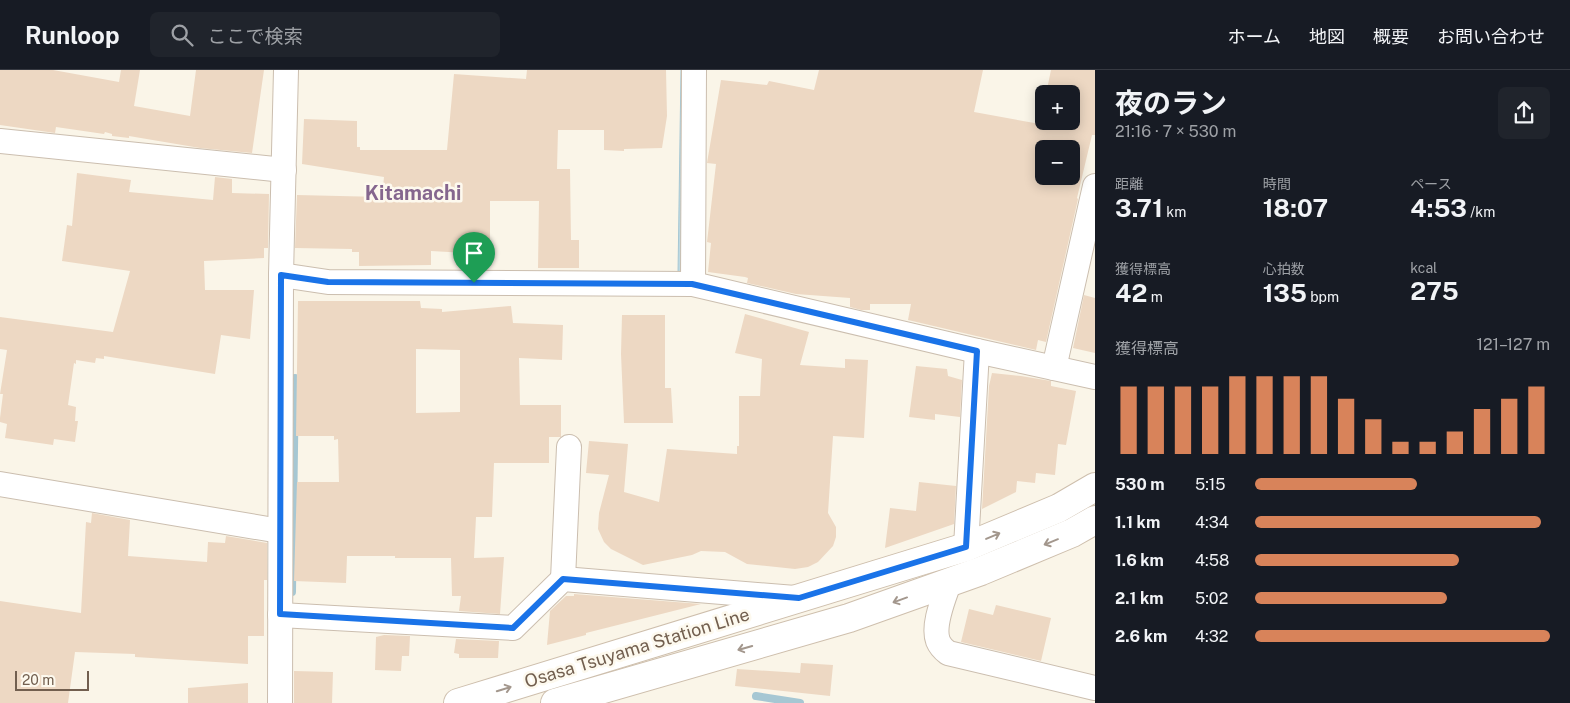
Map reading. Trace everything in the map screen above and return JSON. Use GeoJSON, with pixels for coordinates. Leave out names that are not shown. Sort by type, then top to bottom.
{"type":"FeatureCollection","features":[{"type":"Feature","properties":{"kind":"main road","name":"Osasa Tsuyama Station Line"},"geometry":{"type":"LineString","coordinates":[[458,703],[966,547],[1059,508],[1095,487]]}},
{"type":"Feature","properties":{"kind":"main road","name":"Osasa Tsuyama Station Line"},"geometry":{"type":"LineString","coordinates":[[556,703],[849,618],[949,583],[1072,533],[1095,520]]}},
{"type":"Feature","properties":{"kind":"street"},"geometry":{"type":"LineString","coordinates":[[280,703],[281,275],[286,70]]}},
{"type":"Feature","properties":{"kind":"street"},"geometry":{"type":"LineString","coordinates":[[692,284],[694,70]]}},
{"type":"Feature","properties":{"kind":"street"},"geometry":{"type":"LineString","coordinates":[[0,141],[284,170]]}},
{"type":"Feature","properties":{"kind":"street"},"geometry":{"type":"LineString","coordinates":[[1054,368],[1095,186]]}},
{"type":"Feature","properties":{"kind":"street"},"geometry":{"type":"LineString","coordinates":[[281,275],[328,282],[692,284],[1095,377]]}},
{"type":"Feature","properties":{"kind":"street"},"geometry":{"type":"LineString","coordinates":[[966,547],[977,351]]}},
{"type":"Feature","properties":{"kind":"street"},"geometry":{"type":"LineString","coordinates":[[280,614],[513,628],[563,579],[569,447]]}},
{"type":"Feature","properties":{"kind":"street"},"geometry":{"type":"LineString","coordinates":[[0,484],[280,531]]}},
{"type":"Feature","properties":{"kind":"street"},"geometry":{"type":"LineString","coordinates":[[563,579],[799,598]]}},
{"type":"Feature","properties":{"kind":"street"},"geometry":{"type":"LineString","coordinates":[[949,583],[936,632],[938,641],[948,653],[1095,688]]}},
{"type":"Feature","properties":{"kind":"water"},"geometry":{"type":"Polygon","coordinates":[[[681,70],[684,70],[681,274],[678,274],[681,70]]]}},
{"type":"Feature","properties":{"kind":"building"},"geometry":{"type":"Polygon","coordinates":[[[0,70],[53,70],[119,82],[121,70],[140,70],[134,106],[190,116],[196,70],[264,70],[252,153],[200,148],[129,136],[129,138],[112,136],[112,134],[105,132],[104,134],[56,127],[55,133],[0,125],[0,70]]]}},
{"type":"Feature","properties":{"kind":"building"},"geometry":{"type":"Polygon","coordinates":[[[527,70],[666,70],[667,116],[662,148],[624,149],[624,151],[604,150],[604,130],[558,130],[557,169],[570,169],[571,240],[579,240],[579,268],[538,268],[539,201],[490,201],[490,260],[467,259],[466,253],[431,251],[431,265],[359,266],[359,252],[352,252],[352,249],[295,248],[297,195],[382,197],[384,177],[302,164],[304,119],[357,121],[357,147],[360,147],[360,150],[447,150],[454,74],[526,79],[527,70]]]}},
{"type":"Feature","properties":{"kind":"building"},"geometry":{"type":"Polygon","coordinates":[[[819,70],[983,70],[974,112],[1035,123],[1035,130],[1080,130],[1080,85],[1048,85],[1051,70],[1095,70],[1095,135],[1092,135],[1077,198],[1046,342],[1038,340],[1036,350],[908,320],[911,304],[870,304],[870,310],[861,310],[850,307],[850,298],[796,294],[747,283],[748,278],[745,277],[708,272],[711,243],[707,242],[716,164],[707,163],[721,80],[767,85],[769,81],[814,90],[819,70]]]}},
{"type":"Feature","properties":{"kind":"building"},"geometry":{"type":"Polygon","coordinates":[[[77,173],[131,180],[129,192],[213,200],[215,177],[232,179],[232,193],[269,194],[268,248],[264,248],[264,258],[204,261],[205,290],[254,290],[250,339],[221,335],[215,374],[104,356],[104,359],[96,358],[95,363],[76,360],[68,405],[76,407],[75,421],[78,421],[75,442],[54,439],[53,445],[5,438],[7,424],[0,422],[3,394],[0,394],[7,350],[0,349],[0,317],[113,332],[130,271],[62,261],[67,225],[72,226],[77,173]]]}},
{"type":"Feature","properties":{"kind":"building"},"geometry":{"type":"Polygon","coordinates":[[[1084,295],[1095,298],[1095,353],[1073,348],[1084,295]]]}},
{"type":"Feature","properties":{"kind":"building"},"geometry":{"type":"Polygon","coordinates":[[[298,301],[420,301],[421,308],[442,309],[442,312],[511,306],[513,323],[563,325],[562,360],[519,358],[520,405],[561,405],[561,437],[549,437],[549,463],[494,463],[492,517],[476,517],[474,558],[504,557],[500,614],[459,611],[461,596],[452,596],[451,558],[347,556],[346,583],[294,581],[297,482],[339,482],[338,439],[334,440],[334,436],[296,436],[298,301]],[[416,349],[416,413],[460,412],[460,350],[416,349]]]}},
{"type":"Feature","properties":{"kind":"building"},"geometry":{"type":"Polygon","coordinates":[[[745,314],[809,332],[800,365],[845,368],[845,359],[868,360],[864,438],[833,436],[828,513],[836,527],[836,537],[833,546],[818,562],[808,567],[795,569],[747,564],[725,552],[701,551],[692,555],[643,565],[611,549],[604,542],[598,529],[599,513],[609,475],[586,473],[589,441],[628,444],[624,492],[659,502],[667,449],[737,454],[737,446],[739,446],[739,396],[760,396],[762,359],[735,353],[745,314]]]}},
{"type":"Feature","properties":{"kind":"building"},"geometry":{"type":"Polygon","coordinates":[[[622,315],[665,315],[665,388],[671,388],[673,423],[624,423],[621,354],[622,315]]]}},
{"type":"Feature","properties":{"kind":"building"},"geometry":{"type":"Polygon","coordinates":[[[916,366],[947,369],[948,376],[962,380],[960,417],[935,414],[935,420],[909,417],[916,366]]]}},
{"type":"Feature","properties":{"kind":"building"},"geometry":{"type":"Polygon","coordinates":[[[992,373],[1051,381],[1051,386],[1076,391],[1066,445],[1058,444],[1055,475],[1036,473],[1035,483],[1017,481],[1016,492],[982,509],[989,386],[992,373]]]}},
{"type":"Feature","properties":{"kind":"building"},"geometry":{"type":"Polygon","coordinates":[[[919,482],[956,486],[954,524],[885,548],[890,508],[916,511],[919,482]]]}},
{"type":"Feature","properties":{"kind":"building"},"geometry":{"type":"Polygon","coordinates":[[[92,513],[130,520],[128,556],[207,562],[208,542],[225,543],[226,536],[267,543],[267,580],[264,580],[264,636],[248,636],[248,664],[135,657],[135,654],[75,652],[68,703],[0,703],[0,601],[81,613],[86,522],[91,523],[92,513]]]}},
{"type":"Feature","properties":{"kind":"building"},"geometry":{"type":"Polygon","coordinates":[[[574,594],[701,604],[586,633],[586,635],[547,645],[550,611],[566,596],[574,596],[574,594]]]}},
{"type":"Feature","properties":{"kind":"building"},"geometry":{"type":"Polygon","coordinates":[[[996,605],[1051,618],[1041,661],[961,642],[969,609],[993,615],[996,605]]]}},
{"type":"Feature","properties":{"kind":"building"},"geometry":{"type":"Polygon","coordinates":[[[384,635],[410,636],[409,656],[402,656],[401,671],[375,670],[376,637],[384,635]]]}},
{"type":"Feature","properties":{"kind":"building"},"geometry":{"type":"Polygon","coordinates":[[[456,639],[499,641],[498,658],[459,658],[459,654],[454,653],[456,639]]]}},
{"type":"Feature","properties":{"kind":"building"},"geometry":{"type":"Polygon","coordinates":[[[801,663],[833,665],[830,696],[735,686],[737,669],[800,673],[801,663]]]}},
{"type":"Feature","properties":{"kind":"building"},"geometry":{"type":"Polygon","coordinates":[[[294,671],[333,672],[332,703],[294,703],[294,671]]]}},
{"type":"Feature","properties":{"kind":"building"},"geometry":{"type":"Polygon","coordinates":[[[248,683],[248,703],[188,703],[188,688],[248,683]]]}},
{"type":"Feature","properties":{"kind":"waterway"},"geometry":{"type":"LineString","coordinates":[[292,592],[295,378]]}},
{"type":"Feature","properties":{"kind":"waterway"},"geometry":{"type":"LineString","coordinates":[[756,696],[800,703]]}},
{"type":"Feature","properties":{"kind":"district","name":"Kitamachi"},"geometry":{"type":"Point","coordinates":[413,193]}},
{"type":"Feature","properties":{"kind":"route"},"geometry":{"type":"LineString","coordinates":[[281,275],[328,282],[474,283],[692,284],[977,351],[966,547],[799,598],[563,579],[513,628],[280,614],[281,275]]}}]}
